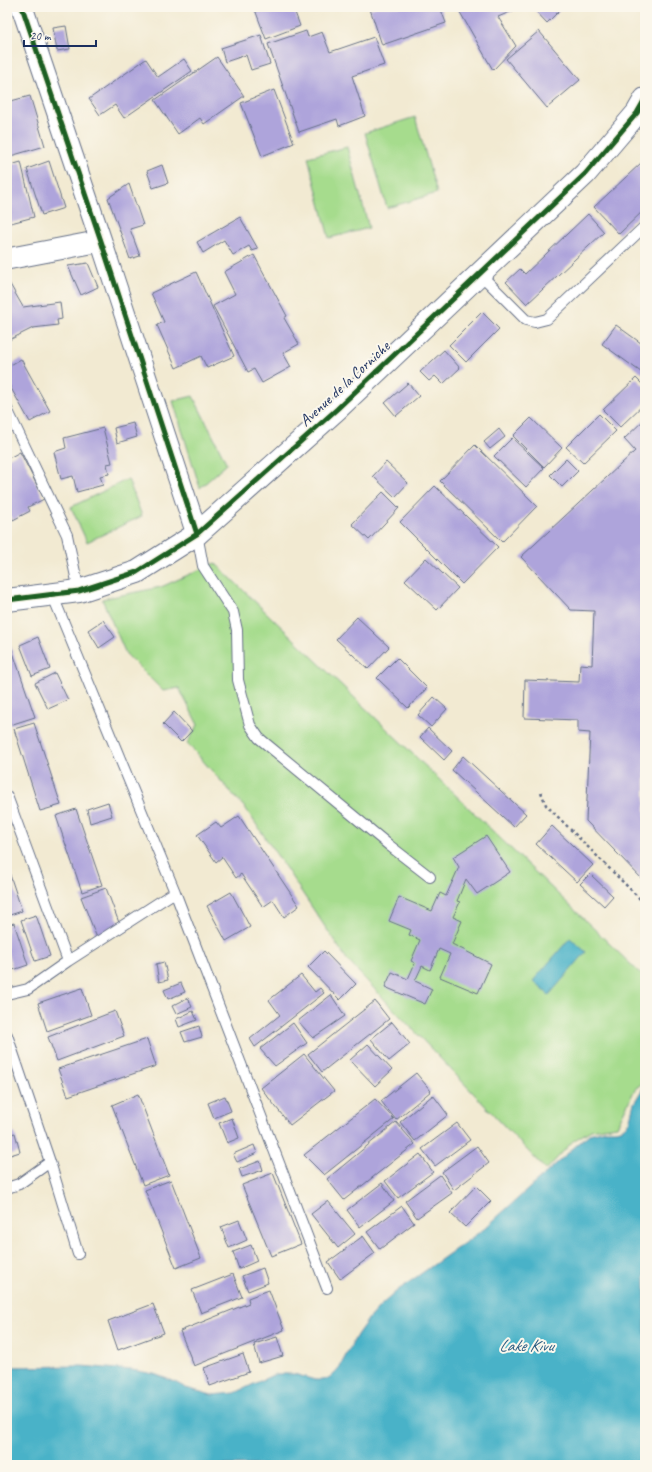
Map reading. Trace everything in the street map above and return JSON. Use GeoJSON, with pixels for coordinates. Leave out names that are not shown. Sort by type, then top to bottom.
{"type":"FeatureCollection","features":[{"type":"Feature","properties":{"kind":"street"},"geometry":{"type":"LineString","coordinates":[[22,7],[101,241],[197,534]]}},
{"type":"Feature","properties":{"kind":"street","name":"Avenue de la Corniche"},"geometry":{"type":"LineString","coordinates":[[7,600],[78,591],[136,572],[197,534],[336,409],[584,174],[637,113],[645,100]]}},
{"type":"Feature","properties":{"kind":"street"},"geometry":{"type":"LineString","coordinates":[[7,259],[101,241]]}},
{"type":"Feature","properties":{"kind":"lane"},"geometry":{"type":"LineString","coordinates":[[479,273],[526,320],[535,322],[547,319],[645,226]]}},
{"type":"Feature","properties":{"kind":"lane"},"geometry":{"type":"LineString","coordinates":[[7,409],[66,535],[78,591]]}},
{"type":"Feature","properties":{"kind":"lane"},"geometry":{"type":"LineString","coordinates":[[197,534],[203,566],[233,612],[237,630],[238,680],[250,724],[260,738],[390,846],[430,877]]}},
{"type":"Feature","properties":{"kind":"lane"},"geometry":{"type":"LineString","coordinates":[[52,594],[175,892],[327,1288]]}},
{"type":"Feature","properties":{"kind":"lane"},"geometry":{"type":"LineString","coordinates":[[7,796],[68,961]]}},
{"type":"Feature","properties":{"kind":"lane"},"geometry":{"type":"LineString","coordinates":[[7,994],[28,989],[68,961],[175,892]]}},
{"type":"Feature","properties":{"kind":"lane"},"geometry":{"type":"LineString","coordinates":[[7,1035],[50,1162],[78,1254]]}},
{"type":"Feature","properties":{"kind":"lane"},"geometry":{"type":"LineString","coordinates":[[7,1188],[19,1184],[50,1162]]}},
{"type":"Feature","properties":{"kind":"path"},"geometry":{"type":"LineString","coordinates":[[541,792],[546,805],[645,904]]}},
{"type":"Feature","properties":{"kind":"green space"},"geometry":{"type":"Polygon","coordinates":[[[415,117],[437,193],[387,208],[365,133],[415,117]]]}},
{"type":"Feature","properties":{"kind":"green space"},"geometry":{"type":"Polygon","coordinates":[[[347,147],[369,228],[329,238],[308,157],[347,147]]]}},
{"type":"Feature","properties":{"kind":"green space"},"geometry":{"type":"Polygon","coordinates":[[[193,396],[227,464],[200,488],[173,401],[193,396]]]}},
{"type":"Feature","properties":{"kind":"green space"},"geometry":{"type":"Polygon","coordinates":[[[128,479],[142,516],[87,542],[71,507],[128,479]]]}},
{"type":"Feature","properties":{"kind":"green space"},"geometry":{"type":"Polygon","coordinates":[[[215,563],[645,978],[645,1081],[635,1089],[617,1126],[591,1130],[573,1141],[546,1170],[348,961],[246,809],[187,743],[198,725],[179,688],[163,691],[126,654],[102,599],[161,587],[215,563]]]}},
{"type":"Feature","properties":{"kind":"water"},"geometry":{"type":"Polygon","coordinates":[[[570,938],[586,952],[549,995],[533,981],[570,938]]]}},
{"type":"Feature","properties":{"kind":"water","name":"Lake Kivu"},"geometry":{"type":"Polygon","coordinates":[[[645,1085],[645,1465],[7,1465],[7,1367],[81,1366],[132,1370],[154,1374],[173,1381],[186,1388],[212,1395],[235,1393],[275,1374],[294,1374],[315,1380],[323,1380],[331,1377],[338,1370],[357,1335],[380,1306],[398,1290],[484,1229],[589,1134],[623,1128],[629,1122],[634,1103],[645,1085]]]}},
{"type":"Feature","properties":{"kind":"building"},"geometry":{"type":"Polygon","coordinates":[[[254,7],[293,7],[300,26],[266,39],[254,7]]]}},
{"type":"Feature","properties":{"kind":"building"},"geometry":{"type":"Polygon","coordinates":[[[376,7],[440,7],[446,23],[382,45],[370,9],[376,7]]]}},
{"type":"Feature","properties":{"kind":"building"},"geometry":{"type":"Polygon","coordinates":[[[457,7],[517,7],[517,9],[498,17],[516,46],[493,70],[457,7]]]}},
{"type":"Feature","properties":{"kind":"building"},"geometry":{"type":"Polygon","coordinates":[[[532,7],[563,7],[547,23],[532,7]]]}},
{"type":"Feature","properties":{"kind":"building"},"geometry":{"type":"Polygon","coordinates":[[[66,26],[70,49],[57,51],[53,28],[66,26]]]}},
{"type":"Feature","properties":{"kind":"building"},"geometry":{"type":"Polygon","coordinates":[[[306,31],[308,37],[322,32],[330,52],[374,37],[384,65],[352,76],[365,116],[339,126],[337,119],[299,132],[268,44],[306,31]]]}},
{"type":"Feature","properties":{"kind":"building"},"geometry":{"type":"Polygon","coordinates":[[[539,31],[580,80],[547,108],[506,59],[539,31]]]}},
{"type":"Feature","properties":{"kind":"building"},"geometry":{"type":"Polygon","coordinates":[[[261,35],[270,64],[251,70],[246,55],[225,62],[221,48],[261,35]]]}},
{"type":"Feature","properties":{"kind":"building"},"geometry":{"type":"Polygon","coordinates":[[[217,57],[244,96],[204,124],[200,118],[178,134],[155,100],[217,57]]]}},
{"type":"Feature","properties":{"kind":"building"},"geometry":{"type":"Polygon","coordinates":[[[146,59],[158,77],[184,59],[192,71],[124,118],[115,105],[100,115],[89,99],[146,59]]]}},
{"type":"Feature","properties":{"kind":"building"},"geometry":{"type":"Polygon","coordinates":[[[274,90],[294,143],[262,156],[241,103],[274,90]]]}},
{"type":"Feature","properties":{"kind":"building"},"geometry":{"type":"Polygon","coordinates":[[[30,96],[45,146],[7,157],[7,102],[30,96]]]}},
{"type":"Feature","properties":{"kind":"building"},"geometry":{"type":"Polygon","coordinates":[[[49,161],[64,208],[42,215],[27,169],[49,161]]]}},
{"type":"Feature","properties":{"kind":"building"},"geometry":{"type":"Polygon","coordinates":[[[21,162],[34,217],[7,224],[7,166],[21,162]]]}},
{"type":"Feature","properties":{"kind":"building"},"geometry":{"type":"Polygon","coordinates":[[[641,163],[645,167],[645,209],[619,234],[594,207],[641,163]]]}},
{"type":"Feature","properties":{"kind":"building"},"geometry":{"type":"Polygon","coordinates":[[[162,165],[168,183],[153,188],[147,171],[162,165]]]}},
{"type":"Feature","properties":{"kind":"building"},"geometry":{"type":"Polygon","coordinates":[[[129,184],[143,225],[130,229],[140,256],[130,259],[108,198],[129,184]]]}},
{"type":"Feature","properties":{"kind":"building"},"geometry":{"type":"Polygon","coordinates":[[[588,214],[604,232],[527,304],[506,282],[520,269],[525,274],[588,214]]]}},
{"type":"Feature","properties":{"kind":"building"},"geometry":{"type":"Polygon","coordinates":[[[240,217],[258,249],[252,251],[249,246],[233,255],[224,240],[203,253],[197,242],[240,217]]]}},
{"type":"Feature","properties":{"kind":"building"},"geometry":{"type":"Polygon","coordinates":[[[254,255],[287,316],[284,318],[299,344],[283,353],[291,367],[262,383],[254,369],[248,372],[213,306],[235,294],[224,272],[254,255]]]}},
{"type":"Feature","properties":{"kind":"building"},"geometry":{"type":"Polygon","coordinates":[[[88,263],[98,287],[81,295],[68,266],[88,263]]]}},
{"type":"Feature","properties":{"kind":"building"},"geometry":{"type":"Polygon","coordinates":[[[196,272],[234,356],[207,368],[201,356],[176,368],[157,325],[164,322],[151,293],[196,272]]]}},
{"type":"Feature","properties":{"kind":"building"},"geometry":{"type":"Polygon","coordinates":[[[7,279],[23,307],[60,302],[62,319],[57,320],[58,325],[33,328],[7,341],[7,279]]]}},
{"type":"Feature","properties":{"kind":"building"},"geometry":{"type":"Polygon","coordinates":[[[482,312],[499,329],[466,362],[449,345],[482,312]]]}},
{"type":"Feature","properties":{"kind":"building"},"geometry":{"type":"Polygon","coordinates":[[[616,325],[645,346],[645,375],[602,344],[616,325]]]}},
{"type":"Feature","properties":{"kind":"building"},"geometry":{"type":"Polygon","coordinates":[[[444,350],[460,368],[443,384],[435,376],[429,381],[420,372],[444,350]]]}},
{"type":"Feature","properties":{"kind":"building"},"geometry":{"type":"Polygon","coordinates":[[[21,359],[50,411],[30,422],[7,381],[7,367],[21,359]]]}},
{"type":"Feature","properties":{"kind":"building"},"geometry":{"type":"Polygon","coordinates":[[[636,378],[645,387],[645,403],[620,427],[603,410],[636,378]]]}},
{"type":"Feature","properties":{"kind":"building"},"geometry":{"type":"Polygon","coordinates":[[[408,383],[419,396],[396,416],[385,403],[408,383]]]}},
{"type":"Feature","properties":{"kind":"building"},"geometry":{"type":"Polygon","coordinates":[[[599,414],[616,431],[583,463],[566,447],[599,414]]]}},
{"type":"Feature","properties":{"kind":"building"},"geometry":{"type":"Polygon","coordinates":[[[531,418],[562,448],[544,467],[513,436],[531,418]]]}},
{"type":"Feature","properties":{"kind":"building"},"geometry":{"type":"Polygon","coordinates":[[[645,419],[645,882],[586,821],[590,733],[578,732],[578,720],[524,718],[525,680],[579,682],[580,664],[592,665],[594,611],[571,610],[521,557],[635,451],[624,439],[645,419]]]}},
{"type":"Feature","properties":{"kind":"building"},"geometry":{"type":"Polygon","coordinates":[[[133,423],[137,437],[117,443],[114,428],[133,423]]]}},
{"type":"Feature","properties":{"kind":"building"},"geometry":{"type":"Polygon","coordinates":[[[103,428],[112,463],[107,464],[109,474],[100,476],[103,485],[77,492],[73,476],[61,479],[54,452],[66,448],[64,438],[103,428]]]}},
{"type":"Feature","properties":{"kind":"building"},"geometry":{"type":"Polygon","coordinates":[[[499,429],[505,437],[490,449],[484,442],[499,429]]]}},
{"type":"Feature","properties":{"kind":"building"},"geometry":{"type":"Polygon","coordinates":[[[512,438],[544,468],[526,487],[494,456],[512,438]]]}},
{"type":"Feature","properties":{"kind":"building"},"geometry":{"type":"Polygon","coordinates":[[[475,445],[537,506],[502,542],[440,481],[475,445]]]}},
{"type":"Feature","properties":{"kind":"building"},"geometry":{"type":"Polygon","coordinates":[[[20,452],[44,499],[28,507],[30,511],[13,520],[11,516],[7,518],[7,459],[20,452]]]}},
{"type":"Feature","properties":{"kind":"building"},"geometry":{"type":"Polygon","coordinates":[[[566,459],[578,471],[562,487],[550,475],[566,459]]]}},
{"type":"Feature","properties":{"kind":"building"},"geometry":{"type":"Polygon","coordinates":[[[386,462],[408,483],[395,497],[373,476],[386,462]]]}},
{"type":"Feature","properties":{"kind":"building"},"geometry":{"type":"Polygon","coordinates":[[[435,486],[498,547],[462,584],[400,522],[435,486]]]}},
{"type":"Feature","properties":{"kind":"building"},"geometry":{"type":"Polygon","coordinates":[[[383,492],[399,508],[369,540],[352,524],[383,492]]]}},
{"type":"Feature","properties":{"kind":"building"},"geometry":{"type":"Polygon","coordinates":[[[426,558],[458,588],[437,610],[405,580],[426,558]]]}},
{"type":"Feature","properties":{"kind":"building"},"geometry":{"type":"Polygon","coordinates":[[[357,617],[389,647],[368,669],[336,639],[357,617]]]}},
{"type":"Feature","properties":{"kind":"building"},"geometry":{"type":"Polygon","coordinates":[[[103,620],[115,637],[99,648],[88,630],[103,620]]]}},
{"type":"Feature","properties":{"kind":"building"},"geometry":{"type":"Polygon","coordinates":[[[7,635],[35,717],[10,725],[7,716],[7,635]]]}},
{"type":"Feature","properties":{"kind":"building"},"geometry":{"type":"Polygon","coordinates":[[[38,637],[50,669],[32,676],[20,645],[38,637]]]}},
{"type":"Feature","properties":{"kind":"building"},"geometry":{"type":"Polygon","coordinates":[[[397,658],[427,688],[408,708],[377,678],[397,658]]]}},
{"type":"Feature","properties":{"kind":"building"},"geometry":{"type":"Polygon","coordinates":[[[55,673],[68,700],[48,709],[35,683],[55,673]]]}},
{"type":"Feature","properties":{"kind":"building"},"geometry":{"type":"Polygon","coordinates":[[[434,697],[447,709],[431,727],[418,715],[434,697]]]}},
{"type":"Feature","properties":{"kind":"building"},"geometry":{"type":"Polygon","coordinates":[[[174,712],[192,731],[181,742],[163,724],[174,712]]]}},
{"type":"Feature","properties":{"kind":"building"},"geometry":{"type":"Polygon","coordinates":[[[34,723],[61,805],[40,811],[14,729],[34,723]]]}},
{"type":"Feature","properties":{"kind":"building"},"geometry":{"type":"Polygon","coordinates":[[[428,728],[452,751],[444,760],[420,737],[428,728]]]}},
{"type":"Feature","properties":{"kind":"building"},"geometry":{"type":"Polygon","coordinates":[[[463,756],[526,814],[514,827],[452,770],[463,756]]]}},
{"type":"Feature","properties":{"kind":"building"},"geometry":{"type":"Polygon","coordinates":[[[108,802],[112,816],[90,823],[87,809],[108,802]]]}},
{"type":"Feature","properties":{"kind":"building"},"geometry":{"type":"Polygon","coordinates":[[[76,809],[102,885],[82,892],[56,816],[76,809]]]}},
{"type":"Feature","properties":{"kind":"building"},"geometry":{"type":"Polygon","coordinates":[[[239,816],[299,906],[284,917],[273,900],[263,907],[241,874],[236,878],[222,857],[216,862],[197,835],[216,822],[221,828],[239,816]]]}},
{"type":"Feature","properties":{"kind":"building"},"geometry":{"type":"Polygon","coordinates":[[[552,826],[593,865],[577,882],[536,844],[552,826]]]}},
{"type":"Feature","properties":{"kind":"building"},"geometry":{"type":"Polygon","coordinates":[[[486,836],[510,872],[477,894],[466,879],[457,901],[460,902],[453,917],[462,921],[452,944],[491,964],[478,993],[440,977],[450,954],[439,949],[430,970],[422,966],[415,981],[432,989],[425,1004],[385,987],[392,972],[408,979],[415,963],[411,961],[420,940],[409,935],[411,930],[389,921],[399,897],[432,911],[440,893],[446,896],[459,867],[453,857],[486,836]]]}},
{"type":"Feature","properties":{"kind":"building"},"geometry":{"type":"Polygon","coordinates":[[[7,866],[22,911],[7,916],[7,866]]]}},
{"type":"Feature","properties":{"kind":"building"},"geometry":{"type":"Polygon","coordinates":[[[590,874],[613,896],[604,906],[580,884],[590,874]]]}},
{"type":"Feature","properties":{"kind":"building"},"geometry":{"type":"Polygon","coordinates":[[[106,888],[121,928],[97,938],[81,897],[106,888]]]}},
{"type":"Feature","properties":{"kind":"building"},"geometry":{"type":"Polygon","coordinates":[[[231,892],[250,927],[226,941],[207,906],[231,892]]]}},
{"type":"Feature","properties":{"kind":"building"},"geometry":{"type":"Polygon","coordinates":[[[36,915],[50,956],[35,961],[21,920],[36,915]]]}},
{"type":"Feature","properties":{"kind":"building"},"geometry":{"type":"Polygon","coordinates":[[[14,923],[28,965],[13,970],[7,951],[7,925],[14,923]]]}},
{"type":"Feature","properties":{"kind":"building"},"geometry":{"type":"Polygon","coordinates":[[[324,951],[356,984],[340,1000],[308,967],[324,951]]]}},
{"type":"Feature","properties":{"kind":"building"},"geometry":{"type":"Polygon","coordinates":[[[164,962],[168,980],[159,982],[156,964],[164,962]]]}},
{"type":"Feature","properties":{"kind":"building"},"geometry":{"type":"Polygon","coordinates":[[[301,975],[315,992],[320,988],[324,993],[255,1047],[250,1039],[280,1015],[269,1000],[301,975]]]}},
{"type":"Feature","properties":{"kind":"building"},"geometry":{"type":"Polygon","coordinates":[[[181,983],[185,992],[168,999],[164,990],[181,983]]]}},
{"type":"Feature","properties":{"kind":"building"},"geometry":{"type":"Polygon","coordinates":[[[82,988],[91,1015],[47,1031],[38,1003],[82,988]]]}},
{"type":"Feature","properties":{"kind":"building"},"geometry":{"type":"Polygon","coordinates":[[[331,995],[345,1016],[313,1038],[298,1021],[331,995]]]}},
{"type":"Feature","properties":{"kind":"building"},"geometry":{"type":"Polygon","coordinates":[[[188,998],[192,1007],[176,1014],[172,1006],[188,998]]]}},
{"type":"Feature","properties":{"kind":"building"},"geometry":{"type":"Polygon","coordinates":[[[375,1001],[389,1019],[322,1072],[308,1054],[375,1001]]]}},
{"type":"Feature","properties":{"kind":"building"},"geometry":{"type":"Polygon","coordinates":[[[115,1011],[124,1036],[57,1061],[48,1037],[115,1011]]]}},
{"type":"Feature","properties":{"kind":"building"},"geometry":{"type":"Polygon","coordinates":[[[193,1011],[197,1020],[179,1027],[176,1019],[193,1011]]]}},
{"type":"Feature","properties":{"kind":"building"},"geometry":{"type":"Polygon","coordinates":[[[392,1022],[410,1044],[389,1061],[371,1039],[392,1022]]]}},
{"type":"Feature","properties":{"kind":"building"},"geometry":{"type":"Polygon","coordinates":[[[293,1023],[307,1043],[275,1066],[260,1049],[293,1023]]]}},
{"type":"Feature","properties":{"kind":"building"},"geometry":{"type":"Polygon","coordinates":[[[199,1026],[202,1037],[185,1042],[181,1032],[199,1026]]]}},
{"type":"Feature","properties":{"kind":"building"},"geometry":{"type":"Polygon","coordinates":[[[147,1039],[156,1066],[68,1096],[58,1069],[147,1039]]]}},
{"type":"Feature","properties":{"kind":"building"},"geometry":{"type":"Polygon","coordinates":[[[368,1044],[392,1070],[375,1086],[350,1060],[368,1044]]]}},
{"type":"Feature","properties":{"kind":"building"},"geometry":{"type":"Polygon","coordinates":[[[304,1054],[334,1091],[290,1125],[261,1088],[304,1054]]]}},
{"type":"Feature","properties":{"kind":"building"},"geometry":{"type":"Polygon","coordinates":[[[416,1073],[431,1091],[396,1120],[381,1101],[416,1073]]]}},
{"type":"Feature","properties":{"kind":"building"},"geometry":{"type":"Polygon","coordinates":[[[138,1094],[169,1175],[143,1185],[112,1105],[138,1094]]]}},
{"type":"Feature","properties":{"kind":"building"},"geometry":{"type":"Polygon","coordinates":[[[433,1095],[448,1115],[415,1141],[400,1122],[433,1095]]]}},
{"type":"Feature","properties":{"kind":"building"},"geometry":{"type":"Polygon","coordinates":[[[225,1096],[231,1111],[214,1118],[208,1103],[225,1096]]]}},
{"type":"Feature","properties":{"kind":"building"},"geometry":{"type":"Polygon","coordinates":[[[375,1099],[394,1119],[324,1175],[304,1155],[375,1099]]]}},
{"type":"Feature","properties":{"kind":"building"},"geometry":{"type":"Polygon","coordinates":[[[7,1107],[11,1127],[7,1128],[7,1107]]]}},
{"type":"Feature","properties":{"kind":"building"},"geometry":{"type":"Polygon","coordinates":[[[232,1118],[239,1138],[227,1143],[219,1123],[232,1118]]]}},
{"type":"Feature","properties":{"kind":"building"},"geometry":{"type":"Polygon","coordinates":[[[396,1122],[415,1144],[344,1200],[327,1179],[396,1122]]]}},
{"type":"Feature","properties":{"kind":"building"},"geometry":{"type":"Polygon","coordinates":[[[457,1123],[470,1140],[435,1166],[422,1149],[457,1123]]]}},
{"type":"Feature","properties":{"kind":"building"},"geometry":{"type":"Polygon","coordinates":[[[15,1133],[20,1152],[7,1156],[7,1135],[15,1133]]]}},
{"type":"Feature","properties":{"kind":"building"},"geometry":{"type":"Polygon","coordinates":[[[254,1145],[257,1153],[237,1162],[233,1154],[254,1145]]]}},
{"type":"Feature","properties":{"kind":"building"},"geometry":{"type":"Polygon","coordinates":[[[477,1146],[489,1163],[454,1190],[442,1172],[477,1146]]]}},
{"type":"Feature","properties":{"kind":"building"},"geometry":{"type":"Polygon","coordinates":[[[420,1154],[433,1172],[398,1198],[385,1181],[420,1154]]]}},
{"type":"Feature","properties":{"kind":"building"},"geometry":{"type":"Polygon","coordinates":[[[260,1161],[263,1170],[242,1177],[239,1169],[260,1161]]]}},
{"type":"Feature","properties":{"kind":"building"},"geometry":{"type":"Polygon","coordinates":[[[273,1173],[301,1244],[271,1256],[242,1185],[273,1173]]]}},
{"type":"Feature","properties":{"kind":"building"},"geometry":{"type":"Polygon","coordinates":[[[440,1175],[452,1193],[417,1218],[405,1201],[440,1175]]]}},
{"type":"Feature","properties":{"kind":"building"},"geometry":{"type":"Polygon","coordinates":[[[171,1180],[201,1258],[176,1268],[145,1190],[171,1180]]]}},
{"type":"Feature","properties":{"kind":"building"},"geometry":{"type":"Polygon","coordinates":[[[382,1183],[394,1201],[360,1227],[347,1210],[382,1183]]]}},
{"type":"Feature","properties":{"kind":"building"},"geometry":{"type":"Polygon","coordinates":[[[476,1186],[491,1201],[465,1227],[450,1213],[476,1186]]]}},
{"type":"Feature","properties":{"kind":"building"},"geometry":{"type":"Polygon","coordinates":[[[328,1201],[355,1234],[338,1248],[311,1214],[328,1201]]]}},
{"type":"Feature","properties":{"kind":"building"},"geometry":{"type":"Polygon","coordinates":[[[402,1206],[414,1223],[380,1249],[367,1232],[402,1206]]]}},
{"type":"Feature","properties":{"kind":"building"},"geometry":{"type":"Polygon","coordinates":[[[239,1220],[247,1240],[229,1248],[221,1227],[239,1220]]]}},
{"type":"Feature","properties":{"kind":"building"},"geometry":{"type":"Polygon","coordinates":[[[363,1236],[375,1253],[340,1279],[328,1262],[363,1236]]]}},
{"type":"Feature","properties":{"kind":"building"},"geometry":{"type":"Polygon","coordinates":[[[251,1245],[257,1261],[239,1269],[233,1252],[251,1245]]]}},
{"type":"Feature","properties":{"kind":"building"},"geometry":{"type":"Polygon","coordinates":[[[263,1268],[268,1283],[248,1291],[242,1276],[263,1268]]]}},
{"type":"Feature","properties":{"kind":"building"},"geometry":{"type":"Polygon","coordinates":[[[233,1274],[242,1297],[201,1313],[192,1290],[233,1274]]]}},
{"type":"Feature","properties":{"kind":"building"},"geometry":{"type":"Polygon","coordinates":[[[269,1290],[284,1330],[194,1366],[180,1331],[249,1303],[248,1298],[269,1290]]]}},
{"type":"Feature","properties":{"kind":"building"},"geometry":{"type":"Polygon","coordinates":[[[153,1304],[164,1333],[118,1350],[108,1321],[153,1304]]]}},
{"type":"Feature","properties":{"kind":"building"},"geometry":{"type":"Polygon","coordinates":[[[277,1337],[283,1356],[259,1363],[254,1344],[277,1337]]]}},
{"type":"Feature","properties":{"kind":"building"},"geometry":{"type":"Polygon","coordinates":[[[243,1354],[249,1372],[210,1386],[204,1368],[243,1354]]]}},
{"type":"Feature","properties":{"kind":"cycle path"},"geometry":{"type":"LineString","coordinates":[[22,7],[101,241],[197,534]]}},
{"type":"Feature","properties":{"kind":"cycle path"},"geometry":{"type":"LineString","coordinates":[[7,600],[79,591],[137,572],[197,534],[337,409],[585,174],[637,113],[645,99]]}}]}
